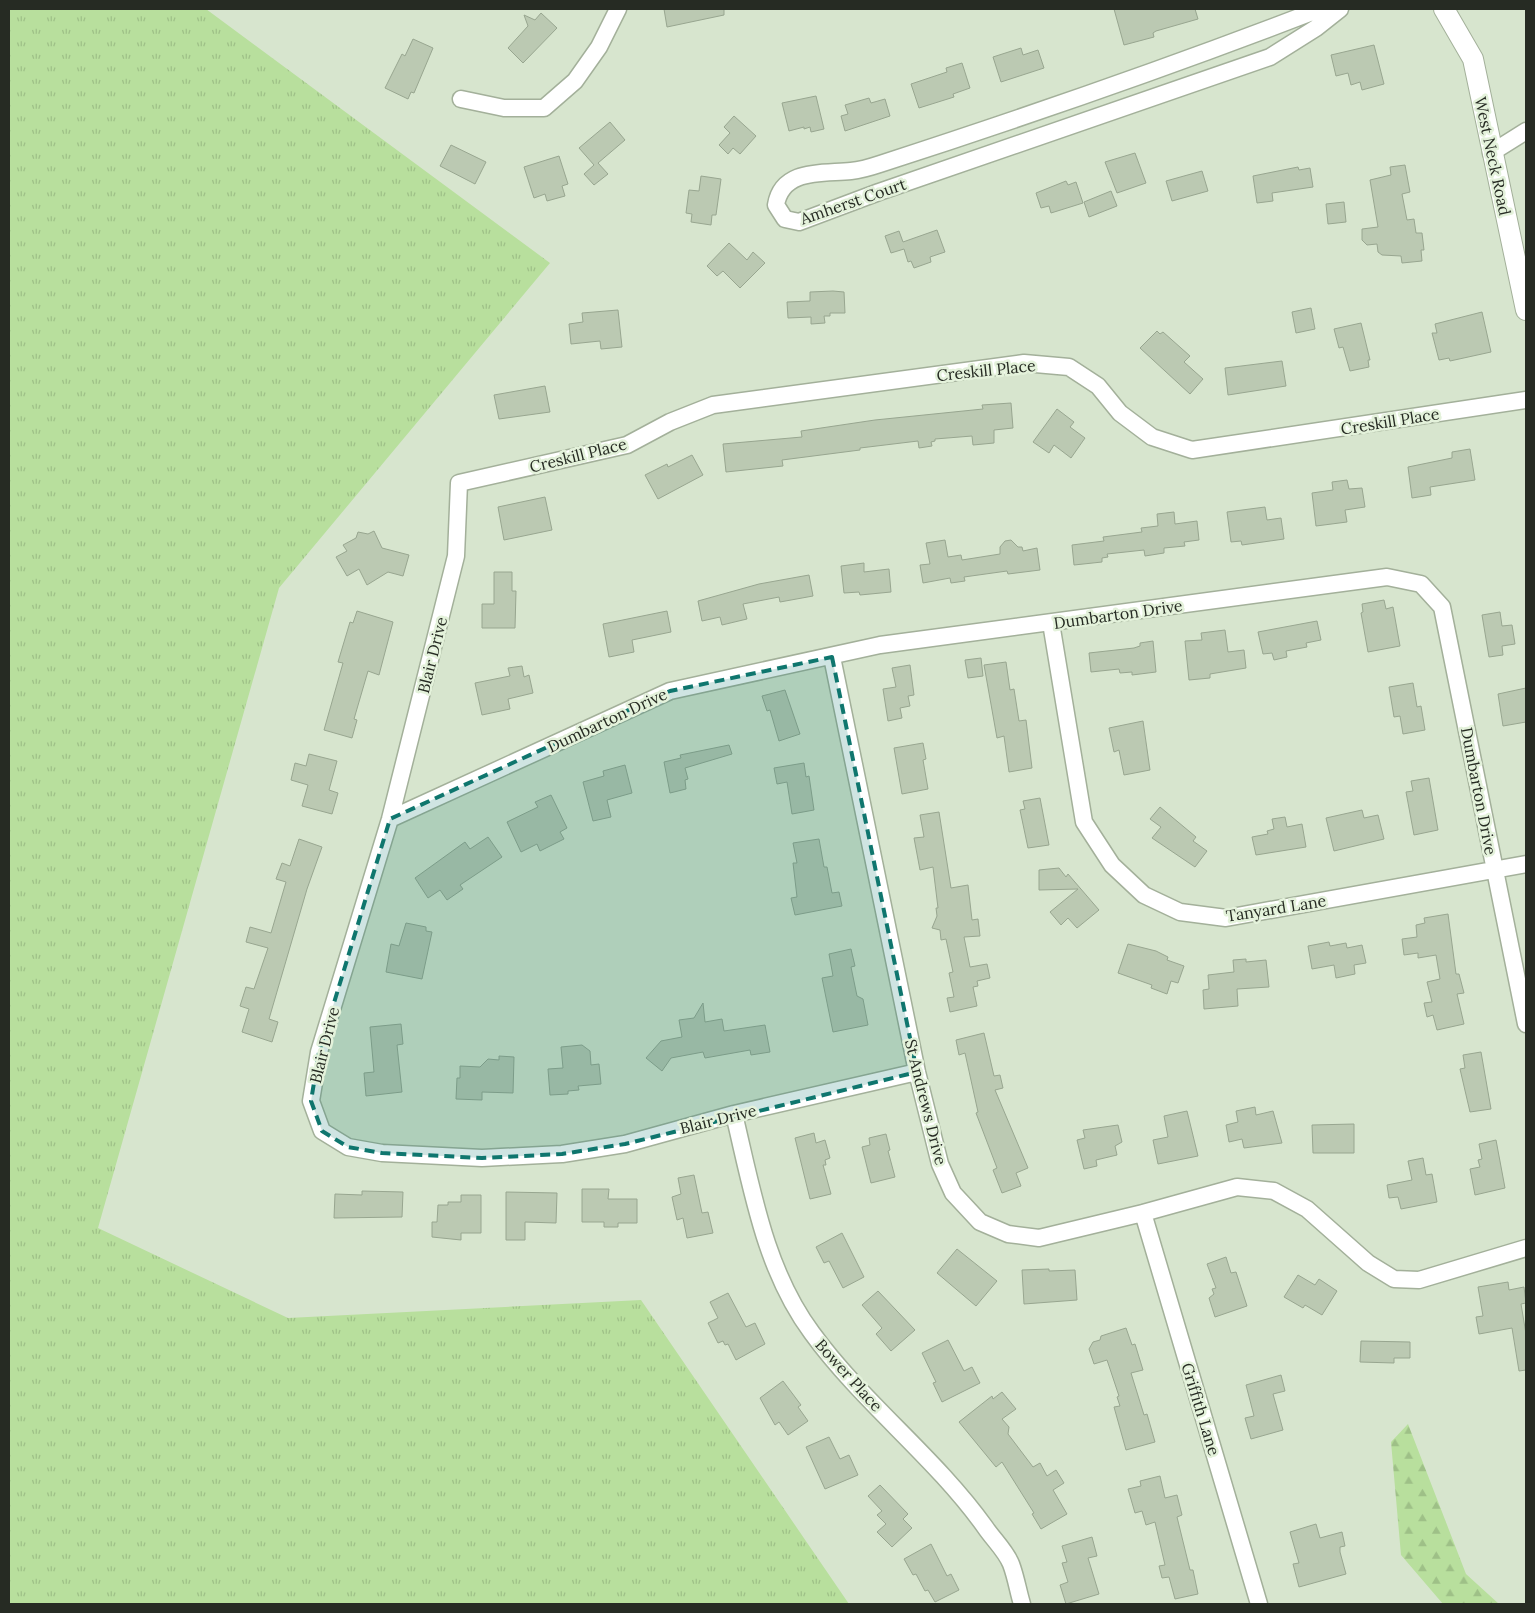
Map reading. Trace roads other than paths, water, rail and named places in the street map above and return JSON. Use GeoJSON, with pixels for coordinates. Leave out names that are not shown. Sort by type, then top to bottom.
{"type":"FeatureCollection","features":[{"type":"Feature","properties":{"kind":"street"},"geometry":{"type":"LineString","coordinates":[[461,99],[504,108],[544,108],[575,82],[599,47],[618,9]]}},
{"type":"Feature","properties":{"kind":"street","name":"Amherst Court"},"geometry":{"type":"LineString","coordinates":[[1320,9],[1029,116],[867,169],[804,174],[789,182],[782,190],[776,205],[779,213],[785,219],[799,222],[879,192],[1270,57],[1316,28],[1340,9]]}},
{"type":"Feature","properties":{"kind":"street","name":"West Neck Road"},"geometry":{"type":"LineString","coordinates":[[1444,9],[1473,59],[1491,153],[1526,310]]}},
{"type":"Feature","properties":{"kind":"street"},"geometry":{"type":"LineString","coordinates":[[1491,153],[1526,131]]}},
{"type":"Feature","properties":{"kind":"street","name":"Creskill Place"},"geometry":{"type":"LineString","coordinates":[[459,483],[626,445],[670,422],[713,405],[1024,363],[1069,366],[1098,386],[1120,414],[1152,437],[1192,450],[1526,400]]}},
{"type":"Feature","properties":{"kind":"street","name":"Blair Drive"},"geometry":{"type":"LineString","coordinates":[[459,483],[456,556],[390,819],[319,1052],[311,1101],[322,1131],[348,1146],[382,1153],[482,1158],[562,1154],[625,1144],[734,1114],[917,1072]]}},
{"type":"Feature","properties":{"kind":"street","name":"Dumbarton Drive"},"geometry":{"type":"LineString","coordinates":[[390,819],[670,691],[880,645],[1387,576],[1421,584],[1442,607],[1526,1024]]}},
{"type":"Feature","properties":{"kind":"street","name":"Tanyard Lane"},"geometry":{"type":"LineString","coordinates":[[1051,623],[1084,822],[1112,865],[1144,895],[1180,912],[1226,918],[1526,864]]}},
{"type":"Feature","properties":{"kind":"street","name":"St Andrews Drive"},"geometry":{"type":"LineString","coordinates":[[832,657],[917,1072],[940,1164],[953,1193],[980,1222],[1008,1234],[1039,1238],[1143,1214],[1237,1187],[1274,1191],[1307,1209],[1368,1263],[1394,1279],[1419,1280],[1526,1248]]}},
{"type":"Feature","properties":{"kind":"street","name":"Bower Place"},"geometry":{"type":"LineString","coordinates":[[734,1114],[758,1216],[774,1264],[790,1300],[812,1333],[834,1360],[969,1505],[1010,1563],[1022,1604]]}},
{"type":"Feature","properties":{"kind":"street","name":"Griffith Lane"},"geometry":{"type":"LineString","coordinates":[[1143,1214],[1259,1604]]}}]}
